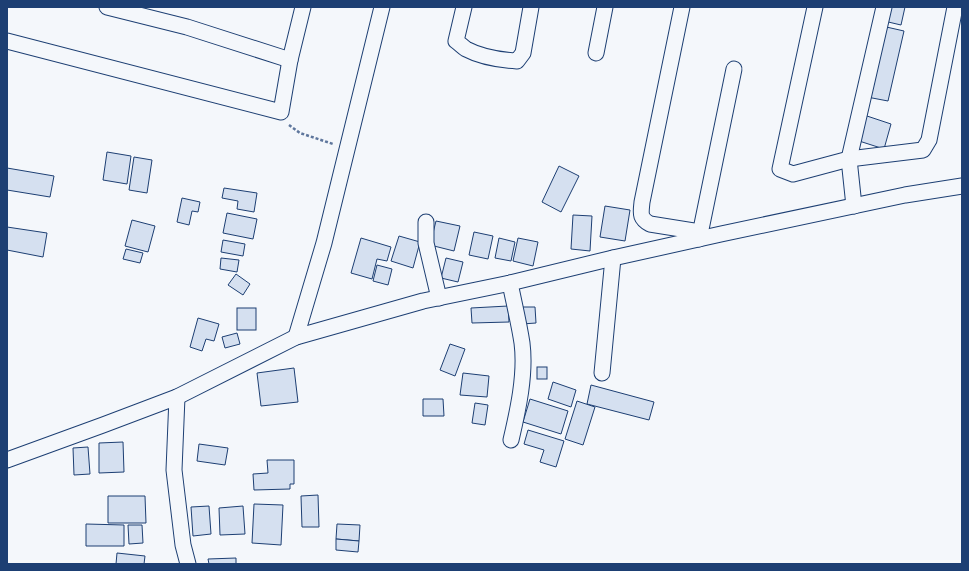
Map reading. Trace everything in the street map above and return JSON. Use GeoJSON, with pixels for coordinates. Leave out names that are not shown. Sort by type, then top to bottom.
{"type":"FeatureCollection","features":[{"type":"Feature","properties":{"kind":"street"},"geometry":{"type":"LineString","coordinates":[[107,7],[186,27],[290,60]]}},
{"type":"Feature","properties":{"kind":"street"},"geometry":{"type":"LineString","coordinates":[[7,41],[281,112],[290,60],[303,7]]}},
{"type":"Feature","properties":{"kind":"street"},"geometry":{"type":"LineString","coordinates":[[296,337],[324,243],[382,7]]}},
{"type":"Feature","properties":{"kind":"street"},"geometry":{"type":"LineString","coordinates":[[464,7],[456,41],[465,49],[503,60],[517,61],[523,53],[531,7]]}},
{"type":"Feature","properties":{"kind":"street"},"geometry":{"type":"LineString","coordinates":[[596,52],[605,7]]}},
{"type":"Feature","properties":{"kind":"street"},"geometry":{"type":"LineString","coordinates":[[682,7],[642,202],[641,214],[643,220],[650,224],[700,235]]}},
{"type":"Feature","properties":{"kind":"street"},"geometry":{"type":"LineString","coordinates":[[815,7],[780,169],[793,174],[849,159],[924,150],[928,140],[955,7]]}},
{"type":"Feature","properties":{"kind":"street"},"geometry":{"type":"LineString","coordinates":[[854,206],[849,159],[884,7]]}},
{"type":"Feature","properties":{"kind":"street"},"geometry":{"type":"LineString","coordinates":[[700,235],[734,69]]}},
{"type":"Feature","properties":{"kind":"street"},"geometry":{"type":"LineString","coordinates":[[7,460],[177,397],[296,337],[438,298],[510,283],[700,235],[905,195],[962,186]]}},
{"type":"Feature","properties":{"kind":"street"},"geometry":{"type":"LineString","coordinates":[[426,222],[426,243],[438,298]]}},
{"type":"Feature","properties":{"kind":"street"},"geometry":{"type":"LineString","coordinates":[[602,373],[613,258]]}},
{"type":"Feature","properties":{"kind":"street"},"geometry":{"type":"LineString","coordinates":[[510,283],[522,344],[522,364],[516,417],[511,440]]}},
{"type":"Feature","properties":{"kind":"street"},"geometry":{"type":"LineString","coordinates":[[177,397],[174,470],[183,545],[188,564]]}},
{"type":"Feature","properties":{"kind":"path"},"geometry":{"type":"LineString","coordinates":[[281,112],[286,122],[300,133],[347,148]]}},
{"type":"Feature","properties":{"kind":"building"},"geometry":{"type":"Polygon","coordinates":[[[887,7],[905,7],[901,25],[884,21],[887,7]]]}},
{"type":"Feature","properties":{"kind":"building"},"geometry":{"type":"Polygon","coordinates":[[[882,26],[904,31],[888,101],[867,97],[882,26]]]}},
{"type":"Feature","properties":{"kind":"building"},"geometry":{"type":"Polygon","coordinates":[[[864,115],[891,124],[884,149],[856,140],[864,115]]]}},
{"type":"Feature","properties":{"kind":"building"},"geometry":{"type":"Polygon","coordinates":[[[107,152],[131,156],[127,184],[103,180],[107,152]]]}},
{"type":"Feature","properties":{"kind":"building"},"geometry":{"type":"Polygon","coordinates":[[[134,157],[152,160],[147,193],[129,190],[134,157]]]}},
{"type":"Feature","properties":{"kind":"building"},"geometry":{"type":"Polygon","coordinates":[[[559,166],[579,176],[561,212],[542,202],[559,166]]]}},
{"type":"Feature","properties":{"kind":"building"},"geometry":{"type":"Polygon","coordinates":[[[7,168],[54,176],[50,197],[7,190],[7,168]]]}},
{"type":"Feature","properties":{"kind":"building"},"geometry":{"type":"Polygon","coordinates":[[[224,188],[257,193],[254,212],[237,209],[238,201],[222,198],[224,188]]]}},
{"type":"Feature","properties":{"kind":"building"},"geometry":{"type":"Polygon","coordinates":[[[182,198],[200,202],[198,212],[192,211],[189,225],[177,222],[182,198]]]}},
{"type":"Feature","properties":{"kind":"building"},"geometry":{"type":"Polygon","coordinates":[[[605,206],[630,210],[625,241],[600,237],[605,206]]]}},
{"type":"Feature","properties":{"kind":"building"},"geometry":{"type":"Polygon","coordinates":[[[227,213],[257,219],[253,239],[223,233],[227,213]]]}},
{"type":"Feature","properties":{"kind":"building"},"geometry":{"type":"Polygon","coordinates":[[[573,215],[592,216],[590,251],[571,249],[573,215]]]}},
{"type":"Feature","properties":{"kind":"building"},"geometry":{"type":"Polygon","coordinates":[[[132,220],[155,226],[148,252],[125,246],[132,220]]]}},
{"type":"Feature","properties":{"kind":"building"},"geometry":{"type":"Polygon","coordinates":[[[436,221],[460,226],[454,251],[430,245],[436,221]]]}},
{"type":"Feature","properties":{"kind":"building"},"geometry":{"type":"Polygon","coordinates":[[[7,227],[47,233],[43,257],[7,250],[7,227]]]}},
{"type":"Feature","properties":{"kind":"building"},"geometry":{"type":"Polygon","coordinates":[[[474,232],[493,236],[488,259],[469,255],[474,232]]]}},
{"type":"Feature","properties":{"kind":"building"},"geometry":{"type":"Polygon","coordinates":[[[399,236],[420,242],[413,268],[391,261],[399,236]]]}},
{"type":"Feature","properties":{"kind":"building"},"geometry":{"type":"Polygon","coordinates":[[[361,238],[391,247],[387,261],[377,259],[372,279],[351,273],[361,238]]]}},
{"type":"Feature","properties":{"kind":"building"},"geometry":{"type":"Polygon","coordinates":[[[499,238],[515,242],[511,261],[495,258],[499,238]]]}},
{"type":"Feature","properties":{"kind":"building"},"geometry":{"type":"Polygon","coordinates":[[[518,238],[538,242],[533,266],[513,261],[518,238]]]}},
{"type":"Feature","properties":{"kind":"building"},"geometry":{"type":"Polygon","coordinates":[[[223,240],[245,244],[243,256],[221,252],[223,240]]]}},
{"type":"Feature","properties":{"kind":"building"},"geometry":{"type":"Polygon","coordinates":[[[126,249],[143,253],[140,263],[123,259],[126,249]]]}},
{"type":"Feature","properties":{"kind":"building"},"geometry":{"type":"Polygon","coordinates":[[[221,258],[239,260],[237,272],[220,269],[221,258]]]}},
{"type":"Feature","properties":{"kind":"building"},"geometry":{"type":"Polygon","coordinates":[[[446,258],[463,262],[458,282],[441,278],[446,258]]]}},
{"type":"Feature","properties":{"kind":"building"},"geometry":{"type":"Polygon","coordinates":[[[377,265],[392,269],[388,285],[373,281],[377,265]]]}},
{"type":"Feature","properties":{"kind":"building"},"geometry":{"type":"Polygon","coordinates":[[[236,274],[250,284],[243,295],[228,285],[236,274]]]}},
{"type":"Feature","properties":{"kind":"building"},"geometry":{"type":"Polygon","coordinates":[[[508,306],[509,322],[472,323],[471,308],[508,306]]]}},
{"type":"Feature","properties":{"kind":"building"},"geometry":{"type":"Polygon","coordinates":[[[522,307],[535,307],[536,323],[522,324],[522,307]]]}},
{"type":"Feature","properties":{"kind":"building"},"geometry":{"type":"Polygon","coordinates":[[[237,308],[256,308],[256,330],[237,330],[237,308]]]}},
{"type":"Feature","properties":{"kind":"building"},"geometry":{"type":"Polygon","coordinates":[[[198,318],[219,324],[214,341],[206,339],[202,351],[190,347],[198,318]]]}},
{"type":"Feature","properties":{"kind":"building"},"geometry":{"type":"Polygon","coordinates":[[[237,333],[240,344],[225,348],[222,337],[237,333]]]}},
{"type":"Feature","properties":{"kind":"building"},"geometry":{"type":"Polygon","coordinates":[[[450,344],[465,349],[455,376],[440,370],[450,344]]]}},
{"type":"Feature","properties":{"kind":"building"},"geometry":{"type":"Polygon","coordinates":[[[537,367],[547,367],[547,379],[537,379],[537,367]]]}},
{"type":"Feature","properties":{"kind":"building"},"geometry":{"type":"Polygon","coordinates":[[[294,368],[298,402],[261,406],[257,373],[294,368]]]}},
{"type":"Feature","properties":{"kind":"building"},"geometry":{"type":"Polygon","coordinates":[[[463,373],[489,376],[487,397],[460,395],[463,373]]]}},
{"type":"Feature","properties":{"kind":"building"},"geometry":{"type":"Polygon","coordinates":[[[553,382],[576,390],[571,407],[548,399],[553,382]]]}},
{"type":"Feature","properties":{"kind":"building"},"geometry":{"type":"Polygon","coordinates":[[[591,385],[654,402],[649,420],[587,404],[591,385]]]}},
{"type":"Feature","properties":{"kind":"building"},"geometry":{"type":"Polygon","coordinates":[[[423,399],[443,399],[444,416],[423,416],[423,399]]]}},
{"type":"Feature","properties":{"kind":"building"},"geometry":{"type":"Polygon","coordinates":[[[530,399],[568,411],[561,434],[523,422],[530,399]]]}},
{"type":"Feature","properties":{"kind":"building"},"geometry":{"type":"Polygon","coordinates":[[[577,401],[595,407],[583,445],[565,439],[577,401]]]}},
{"type":"Feature","properties":{"kind":"building"},"geometry":{"type":"Polygon","coordinates":[[[475,403],[488,405],[485,425],[472,423],[475,403]]]}},
{"type":"Feature","properties":{"kind":"building"},"geometry":{"type":"Polygon","coordinates":[[[528,430],[564,441],[556,467],[540,462],[544,450],[524,444],[528,430]]]}},
{"type":"Feature","properties":{"kind":"building"},"geometry":{"type":"Polygon","coordinates":[[[123,442],[124,472],[99,473],[99,443],[123,442]]]}},
{"type":"Feature","properties":{"kind":"building"},"geometry":{"type":"Polygon","coordinates":[[[199,444],[228,448],[225,465],[197,461],[199,444]]]}},
{"type":"Feature","properties":{"kind":"building"},"geometry":{"type":"Polygon","coordinates":[[[88,447],[90,474],[74,475],[73,448],[88,447]]]}},
{"type":"Feature","properties":{"kind":"building"},"geometry":{"type":"Polygon","coordinates":[[[267,460],[294,460],[294,484],[290,484],[290,489],[254,490],[253,474],[268,473],[267,460]]]}},
{"type":"Feature","properties":{"kind":"building"},"geometry":{"type":"Polygon","coordinates":[[[318,495],[319,527],[302,527],[301,496],[318,495]]]}},
{"type":"Feature","properties":{"kind":"building"},"geometry":{"type":"Polygon","coordinates":[[[108,496],[145,496],[146,523],[108,523],[108,496]]]}},
{"type":"Feature","properties":{"kind":"building"},"geometry":{"type":"Polygon","coordinates":[[[254,504],[283,505],[281,545],[252,543],[254,504]]]}},
{"type":"Feature","properties":{"kind":"building"},"geometry":{"type":"Polygon","coordinates":[[[209,506],[211,534],[193,536],[191,507],[209,506]]]}},
{"type":"Feature","properties":{"kind":"building"},"geometry":{"type":"Polygon","coordinates":[[[243,506],[245,534],[220,535],[219,508],[243,506]]]}},
{"type":"Feature","properties":{"kind":"building"},"geometry":{"type":"Polygon","coordinates":[[[86,524],[124,525],[124,546],[86,546],[86,524]]]}},
{"type":"Feature","properties":{"kind":"building"},"geometry":{"type":"Polygon","coordinates":[[[337,524],[360,525],[359,541],[336,539],[337,524]]]}},
{"type":"Feature","properties":{"kind":"building"},"geometry":{"type":"Polygon","coordinates":[[[128,525],[142,525],[143,543],[129,544],[128,525]]]}},
{"type":"Feature","properties":{"kind":"building"},"geometry":{"type":"Polygon","coordinates":[[[336,539],[359,541],[358,552],[336,550],[336,539]]]}},
{"type":"Feature","properties":{"kind":"building"},"geometry":{"type":"Polygon","coordinates":[[[117,553],[145,556],[144,564],[116,564],[117,553]]]}},
{"type":"Feature","properties":{"kind":"building"},"geometry":{"type":"Polygon","coordinates":[[[236,558],[236,564],[209,564],[208,559],[236,558]]]}}]}
